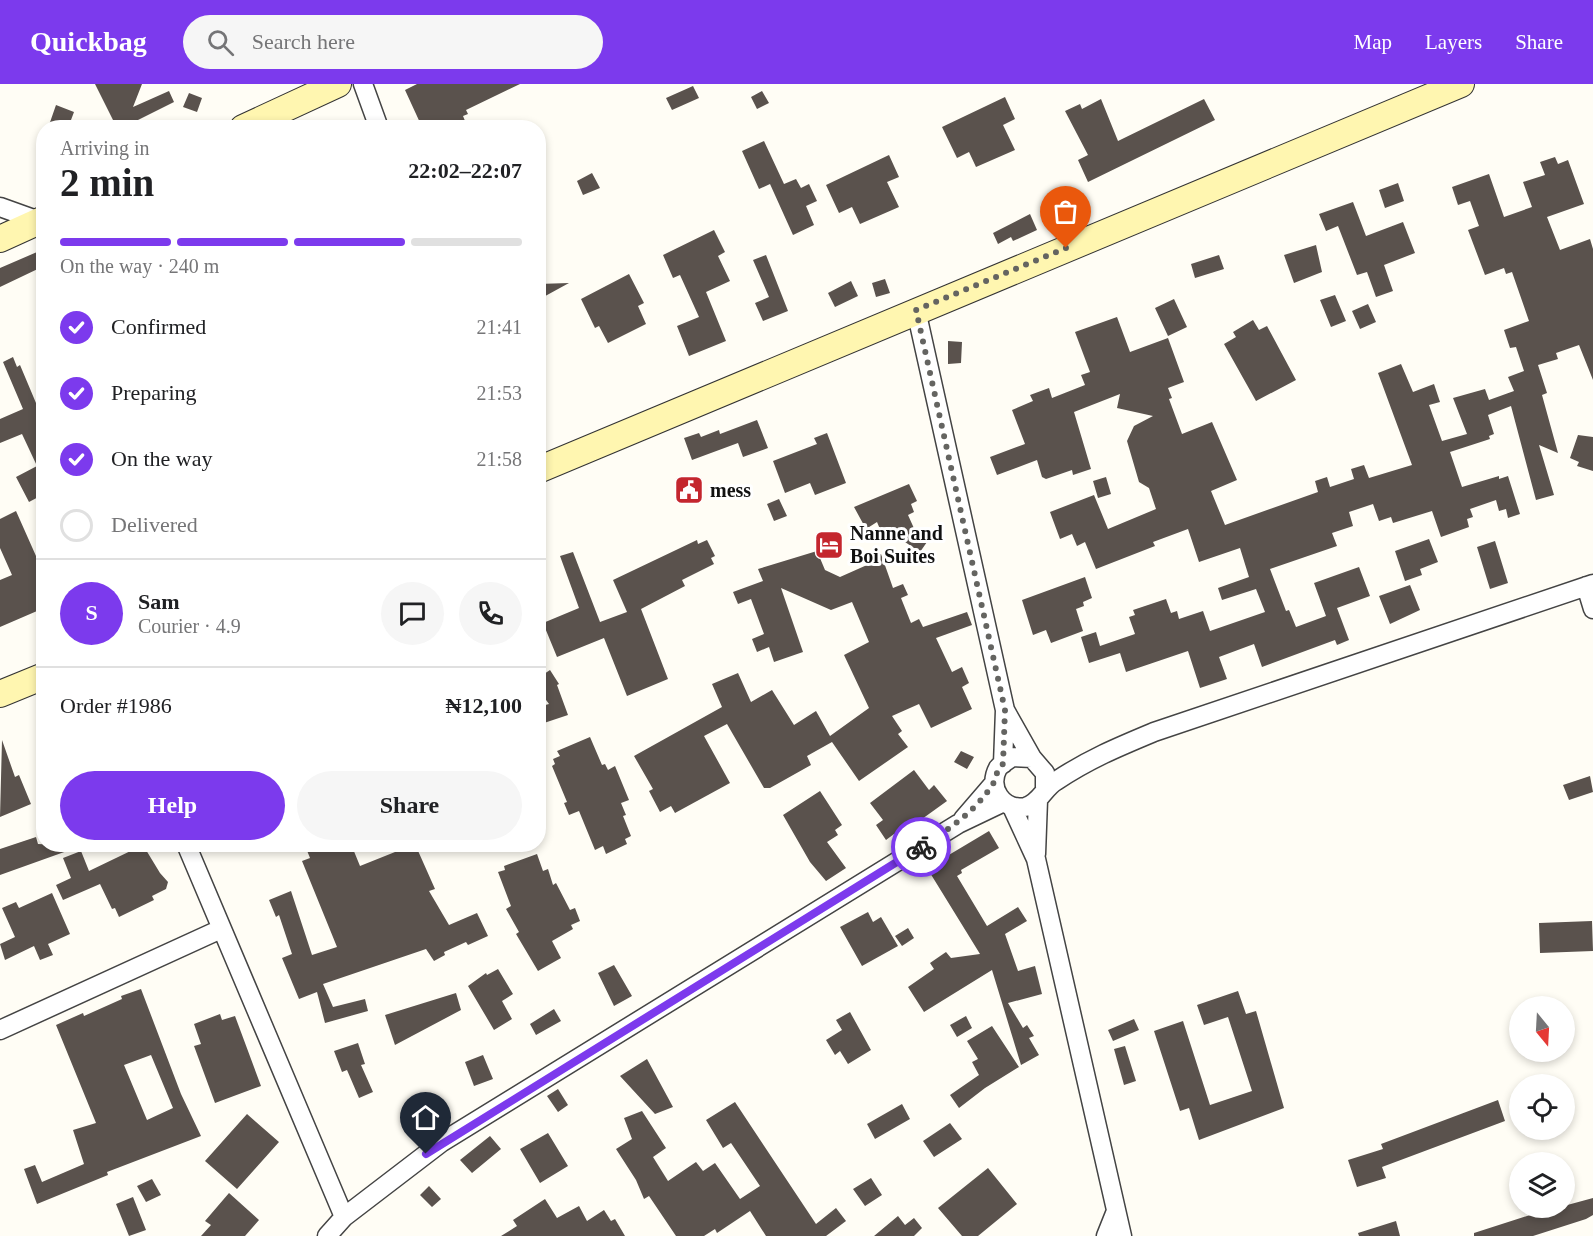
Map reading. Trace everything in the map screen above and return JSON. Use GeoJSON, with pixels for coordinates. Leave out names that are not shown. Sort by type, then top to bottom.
{"type":"FeatureCollection","features":[{"type":"Feature","properties":{"kind":"street"},"geometry":{"type":"LineString","coordinates":[[260,120],[338,84]]}},
{"type":"Feature","properties":{"kind":"street"},"geometry":{"type":"LineString","coordinates":[[363,84],[376,120]]}},
{"type":"Feature","properties":{"kind":"street"},"geometry":{"type":"LineString","coordinates":[[546,467],[1461,84]]}},
{"type":"Feature","properties":{"kind":"street"},"geometry":{"type":"LineString","coordinates":[[0,207],[36,218]]}},
{"type":"Feature","properties":{"kind":"street"},"geometry":{"type":"LineString","coordinates":[[0,239],[36,222]]}},
{"type":"Feature","properties":{"kind":"street"},"geometry":{"type":"LineString","coordinates":[[916,310],[1005,710],[1003,764]]}},
{"type":"Feature","properties":{"kind":"street"},"geometry":{"type":"LineString","coordinates":[[327,1236],[344,1217],[442,1142],[957,824],[1008,804],[1026,807],[1090,759],[1154,732],[1590,585],[1593,609]]}},
{"type":"Feature","properties":{"kind":"street"},"geometry":{"type":"LineString","coordinates":[[0,694],[36,679]]}},
{"type":"Feature","properties":{"kind":"street"},"geometry":{"type":"LineString","coordinates":[[1005,710],[1035,762],[1045,773],[1036,859]]}},
{"type":"Feature","properties":{"kind":"street"},"geometry":{"type":"LineString","coordinates":[[957,824],[994,783],[999,767],[1012,757],[1035,762],[1090,759]]}},
{"type":"Feature","properties":{"kind":"street"},"geometry":{"type":"LineString","coordinates":[[994,783],[997,794],[1008,804],[1036,859],[1122,1236]]}},
{"type":"Feature","properties":{"kind":"street"},"geometry":{"type":"LineString","coordinates":[[189,852],[344,1217]]}},
{"type":"Feature","properties":{"kind":"street"},"geometry":{"type":"LineString","coordinates":[[0,1030],[221,929]]}},
{"type":"Feature","properties":{"kind":"street"},"geometry":{"type":"LineString","coordinates":[[1106,1236],[1116,1211]]}},
{"type":"Feature","properties":{"kind":"building"},"geometry":{"type":"Polygon","coordinates":[[[95,84],[142,84],[133,107],[169,91],[174,102],[138,120],[113,120],[95,84]]]}},
{"type":"Feature","properties":{"kind":"building"},"geometry":{"type":"Polygon","coordinates":[[[417,84],[520,84],[466,110],[468,114],[463,116],[465,120],[419,120],[405,90],[417,84]]]}},
{"type":"Feature","properties":{"kind":"building"},"geometry":{"type":"Polygon","coordinates":[[[693,86],[699,98],[672,110],[666,98],[693,86]]]}},
{"type":"Feature","properties":{"kind":"building"},"geometry":{"type":"Polygon","coordinates":[[[762,91],[769,103],[757,109],[751,97],[762,91]]]}},
{"type":"Feature","properties":{"kind":"building"},"geometry":{"type":"Polygon","coordinates":[[[189,93],[202,98],[197,112],[183,107],[189,93]]]}},
{"type":"Feature","properties":{"kind":"building"},"geometry":{"type":"Polygon","coordinates":[[[1005,97],[1015,119],[1003,125],[1015,150],[976,167],[969,152],[957,158],[942,127],[1005,97]]]}},
{"type":"Feature","properties":{"kind":"building"},"geometry":{"type":"Polygon","coordinates":[[[1101,99],[1118,141],[1204,99],[1215,120],[1088,182],[1078,160],[1088,155],[1065,111],[1080,104],[1082,109],[1101,99]]]}},
{"type":"Feature","properties":{"kind":"building"},"geometry":{"type":"Polygon","coordinates":[[[56,105],[74,112],[71,120],[51,120],[56,105]]]}},
{"type":"Feature","properties":{"kind":"building"},"geometry":{"type":"Polygon","coordinates":[[[764,141],[784,184],[796,179],[801,188],[809,184],[817,201],[806,206],[814,225],[793,235],[770,184],[759,189],[742,151],[764,141]]]}},
{"type":"Feature","properties":{"kind":"building"},"geometry":{"type":"Polygon","coordinates":[[[889,155],[899,177],[887,182],[899,207],[860,224],[852,207],[839,213],[826,185],[889,155]]]}},
{"type":"Feature","properties":{"kind":"building"},"geometry":{"type":"Polygon","coordinates":[[[1555,157],[1558,164],[1568,160],[1584,204],[1547,217],[1560,250],[1590,239],[1593,249],[1593,380],[1579,345],[1556,353],[1558,359],[1538,365],[1547,393],[1542,395],[1558,453],[1539,445],[1554,495],[1536,500],[1511,406],[1488,415],[1494,434],[1489,436],[1490,439],[1450,452],[1462,487],[1499,476],[1499,479],[1508,476],[1520,514],[1508,518],[1506,509],[1499,511],[1496,500],[1470,509],[1473,517],[1467,519],[1469,527],[1441,537],[1432,511],[1393,523],[1391,517],[1379,521],[1373,504],[1349,512],[1353,526],[1332,533],[1337,546],[1270,569],[1286,611],[1289,610],[1296,627],[1326,616],[1314,583],[1359,567],[1370,596],[1337,608],[1349,640],[1337,645],[1335,640],[1262,667],[1254,644],[1219,657],[1227,679],[1200,688],[1188,651],[1126,672],[1120,653],[1089,663],[1081,637],[1096,632],[1100,646],[1135,634],[1129,617],[1135,615],[1133,610],[1166,599],[1171,613],[1177,611],[1179,619],[1203,611],[1210,631],[1265,612],[1256,589],[1222,600],[1218,588],[1249,577],[1240,548],[1199,562],[1188,529],[1153,542],[1155,546],[1096,569],[1085,542],[1077,546],[1072,534],[1060,539],[1050,512],[1094,495],[1108,529],[1156,509],[1149,488],[1139,482],[1127,441],[1134,426],[1153,416],[1117,408],[1120,394],[1074,412],[1091,469],[1073,475],[1072,470],[1046,479],[1042,477],[1037,460],[997,475],[990,457],[1025,444],[1012,410],[1033,401],[1030,395],[1049,388],[1052,398],[1085,385],[1081,375],[1090,372],[1075,332],[1117,317],[1130,352],[1168,338],[1184,382],[1168,388],[1172,398],[1169,399],[1182,434],[1212,422],[1237,480],[1211,491],[1225,525],[1318,492],[1315,481],[1327,477],[1330,487],[1354,479],[1351,469],[1364,465],[1369,478],[1412,465],[1378,373],[1401,364],[1413,392],[1434,384],[1440,402],[1429,405],[1442,441],[1467,434],[1453,398],[1485,389],[1489,400],[1514,391],[1508,377],[1524,371],[1516,347],[1510,348],[1504,330],[1529,321],[1512,272],[1506,274],[1504,268],[1485,275],[1468,230],[1479,226],[1470,201],[1458,205],[1452,187],[1489,174],[1504,217],[1532,207],[1523,182],[1545,175],[1540,162],[1555,157]]]}},
{"type":"Feature","properties":{"kind":"building"},"geometry":{"type":"Polygon","coordinates":[[[592,173],[600,188],[583,195],[577,181],[592,173]]]}},
{"type":"Feature","properties":{"kind":"building"},"geometry":{"type":"Polygon","coordinates":[[[1398,183],[1404,201],[1385,208],[1379,190],[1398,183]]]}},
{"type":"Feature","properties":{"kind":"building"},"geometry":{"type":"Polygon","coordinates":[[[1353,202],[1366,236],[1403,222],[1415,253],[1384,265],[1393,291],[1376,297],[1367,272],[1357,275],[1338,226],[1326,231],[1319,214],[1353,202]]]}},
{"type":"Feature","properties":{"kind":"building"},"geometry":{"type":"Polygon","coordinates":[[[1030,214],[1037,230],[1013,241],[1011,237],[998,244],[993,233],[1030,214]]]}},
{"type":"Feature","properties":{"kind":"building"},"geometry":{"type":"Polygon","coordinates":[[[714,230],[725,252],[718,256],[730,281],[706,292],[726,341],[689,356],[677,326],[699,317],[680,275],[673,278],[663,255],[714,230]]]}},
{"type":"Feature","properties":{"kind":"building"},"geometry":{"type":"Polygon","coordinates":[[[1316,245],[1322,272],[1294,283],[1284,255],[1316,245]]]}},
{"type":"Feature","properties":{"kind":"building"},"geometry":{"type":"Polygon","coordinates":[[[36,252],[36,270],[0,287],[0,268],[36,252]]]}},
{"type":"Feature","properties":{"kind":"building"},"geometry":{"type":"Polygon","coordinates":[[[766,255],[788,311],[763,321],[755,303],[769,297],[753,260],[766,255]]]}},
{"type":"Feature","properties":{"kind":"building"},"geometry":{"type":"Polygon","coordinates":[[[1219,255],[1224,269],[1195,278],[1191,264],[1219,255]]]}},
{"type":"Feature","properties":{"kind":"building"},"geometry":{"type":"Polygon","coordinates":[[[629,274],[644,303],[638,306],[646,324],[608,343],[599,326],[595,328],[581,299],[629,274]]]}},
{"type":"Feature","properties":{"kind":"building"},"geometry":{"type":"Polygon","coordinates":[[[885,279],[890,293],[876,297],[872,283],[885,279]]]}},
{"type":"Feature","properties":{"kind":"building"},"geometry":{"type":"Polygon","coordinates":[[[851,281],[858,296],[835,307],[828,293],[851,281]]]}},
{"type":"Feature","properties":{"kind":"building"},"geometry":{"type":"Polygon","coordinates":[[[569,283],[546,296],[546,284],[569,283]]]}},
{"type":"Feature","properties":{"kind":"building"},"geometry":{"type":"Polygon","coordinates":[[[1335,295],[1346,321],[1331,327],[1320,300],[1335,295]]]}},
{"type":"Feature","properties":{"kind":"building"},"geometry":{"type":"Polygon","coordinates":[[[1174,299],[1187,327],[1168,336],[1155,308],[1174,299]]]}},
{"type":"Feature","properties":{"kind":"building"},"geometry":{"type":"Polygon","coordinates":[[[1368,304],[1376,322],[1360,329],[1352,311],[1368,304]]]}},
{"type":"Feature","properties":{"kind":"building"},"geometry":{"type":"Polygon","coordinates":[[[1253,320],[1259,330],[1267,326],[1296,380],[1256,401],[1224,344],[1236,337],[1233,332],[1253,320]]]}},
{"type":"Feature","properties":{"kind":"building"},"geometry":{"type":"Polygon","coordinates":[[[948,341],[962,342],[961,363],[948,364],[948,341]]]}},
{"type":"Feature","properties":{"kind":"building"},"geometry":{"type":"Polygon","coordinates":[[[13,357],[17,367],[20,365],[36,403],[36,464],[22,434],[0,443],[0,419],[23,409],[3,362],[13,357]]]}},
{"type":"Feature","properties":{"kind":"building"},"geometry":{"type":"Polygon","coordinates":[[[757,420],[768,448],[743,457],[738,443],[692,460],[684,438],[699,433],[701,437],[719,430],[720,434],[757,420]]]}},
{"type":"Feature","properties":{"kind":"building"},"geometry":{"type":"Polygon","coordinates":[[[827,433],[846,483],[815,495],[810,483],[785,493],[773,461],[817,444],[814,438],[827,433]]]}},
{"type":"Feature","properties":{"kind":"building"},"geometry":{"type":"Polygon","coordinates":[[[1578,435],[1593,437],[1593,471],[1577,466],[1579,462],[1570,458],[1578,435]]]}},
{"type":"Feature","properties":{"kind":"building"},"geometry":{"type":"Polygon","coordinates":[[[36,467],[36,498],[29,502],[16,477],[36,467]]]}},
{"type":"Feature","properties":{"kind":"building"},"geometry":{"type":"Polygon","coordinates":[[[1106,477],[1111,494],[1098,498],[1093,481],[1106,477]]]}},
{"type":"Feature","properties":{"kind":"building"},"geometry":{"type":"Polygon","coordinates":[[[909,484],[917,501],[911,504],[914,512],[908,515],[917,535],[927,542],[920,552],[896,536],[885,541],[877,522],[866,529],[854,507],[909,484]]]}},
{"type":"Feature","properties":{"kind":"building"},"geometry":{"type":"Polygon","coordinates":[[[779,499],[787,516],[774,521],[767,504],[779,499]]]}},
{"type":"Feature","properties":{"kind":"building"},"geometry":{"type":"Polygon","coordinates":[[[16,511],[36,556],[36,611],[0,627],[0,580],[12,575],[0,548],[0,519],[16,511]]]}},
{"type":"Feature","properties":{"kind":"building"},"geometry":{"type":"Polygon","coordinates":[[[1429,539],[1438,562],[1420,569],[1422,575],[1405,581],[1395,551],[1429,539]]]}},
{"type":"Feature","properties":{"kind":"building"},"geometry":{"type":"Polygon","coordinates":[[[697,540],[698,544],[707,540],[715,556],[711,558],[714,564],[682,580],[685,586],[641,609],[668,679],[627,696],[604,638],[557,657],[546,630],[546,622],[579,608],[560,556],[573,552],[600,622],[627,612],[613,580],[697,540]]]}},
{"type":"Feature","properties":{"kind":"building"},"geometry":{"type":"Polygon","coordinates":[[[1495,541],[1508,583],[1490,589],[1477,547],[1495,541]]]}},
{"type":"Feature","properties":{"kind":"building"},"geometry":{"type":"Polygon","coordinates":[[[817,551],[825,570],[840,577],[867,565],[865,560],[881,554],[893,588],[903,584],[908,595],[901,598],[911,623],[919,619],[923,627],[967,612],[972,625],[936,638],[952,672],[962,667],[969,683],[962,687],[972,709],[931,728],[919,704],[892,716],[902,731],[898,734],[908,747],[859,781],[832,742],[807,756],[811,765],[770,788],[764,788],[727,724],[704,736],[730,783],[675,813],[671,806],[660,812],[649,791],[653,789],[634,756],[722,707],[712,684],[738,673],[751,702],[772,690],[794,725],[816,711],[830,736],[869,708],[844,655],[869,642],[852,602],[831,610],[781,588],[803,652],[774,662],[769,647],[757,652],[752,639],[764,634],[751,599],[738,604],[733,592],[763,581],[758,569],[817,551]]]}},
{"type":"Feature","properties":{"kind":"building"},"geometry":{"type":"Polygon","coordinates":[[[1085,577],[1092,598],[1083,602],[1084,606],[1076,609],[1083,631],[1051,643],[1046,630],[1033,635],[1022,600],[1085,577]]]}},
{"type":"Feature","properties":{"kind":"building"},"geometry":{"type":"Polygon","coordinates":[[[1410,585],[1420,610],[1390,624],[1379,596],[1410,585]]]}},
{"type":"Feature","properties":{"kind":"building"},"geometry":{"type":"Polygon","coordinates":[[[550,670],[559,684],[557,685],[568,715],[546,722],[546,705],[549,704],[546,700],[546,673],[550,670]]]}},
{"type":"Feature","properties":{"kind":"building"},"geometry":{"type":"Polygon","coordinates":[[[590,737],[602,765],[605,764],[608,770],[615,766],[629,800],[621,803],[626,815],[623,816],[631,836],[625,839],[627,844],[606,854],[603,846],[595,850],[579,811],[569,815],[564,803],[567,802],[552,766],[555,764],[553,759],[560,756],[557,751],[590,737]]]}},
{"type":"Feature","properties":{"kind":"building"},"geometry":{"type":"Polygon","coordinates":[[[2,740],[15,777],[19,775],[31,804],[0,817],[2,740]]]}},
{"type":"Feature","properties":{"kind":"building"},"geometry":{"type":"Polygon","coordinates":[[[961,751],[974,757],[967,769],[954,762],[961,751]]]}},
{"type":"Feature","properties":{"kind":"building"},"geometry":{"type":"Polygon","coordinates":[[[914,770],[929,790],[934,785],[947,801],[897,837],[894,834],[886,840],[876,825],[883,820],[870,803],[914,770]]]}},
{"type":"Feature","properties":{"kind":"building"},"geometry":{"type":"Polygon","coordinates":[[[1590,776],[1593,792],[1569,800],[1563,785],[1590,776]]]}},
{"type":"Feature","properties":{"kind":"building"},"geometry":{"type":"Polygon","coordinates":[[[820,791],[842,825],[835,830],[838,835],[827,842],[846,868],[826,881],[810,862],[783,815],[820,791]]]}},
{"type":"Feature","properties":{"kind":"building"},"geometry":{"type":"Polygon","coordinates":[[[989,831],[999,848],[961,870],[962,873],[957,876],[987,926],[1018,907],[1027,921],[1005,934],[1018,971],[1035,966],[1042,994],[1008,1003],[1023,1028],[1027,1025],[1034,1036],[1029,1038],[1039,1055],[1021,1065],[992,970],[924,1012],[908,987],[934,969],[930,963],[946,952],[951,958],[980,954],[927,868],[989,831]]]}},
{"type":"Feature","properties":{"kind":"building"},"geometry":{"type":"Polygon","coordinates":[[[36,837],[36,852],[64,852],[0,875],[0,849],[36,837]]]}},
{"type":"Feature","properties":{"kind":"building"},"geometry":{"type":"Polygon","coordinates":[[[81,852],[89,871],[128,852],[147,852],[168,882],[166,889],[152,896],[154,900],[119,917],[115,908],[112,909],[100,884],[63,900],[56,885],[71,878],[63,858],[81,852]]]}},
{"type":"Feature","properties":{"kind":"building"},"geometry":{"type":"Polygon","coordinates":[[[308,852],[354,852],[360,866],[395,852],[419,852],[435,889],[429,891],[449,925],[477,913],[488,936],[468,945],[466,942],[444,952],[445,955],[434,961],[426,949],[323,984],[333,1007],[365,999],[368,1011],[325,1023],[317,992],[299,999],[282,958],[292,954],[279,915],[276,917],[269,900],[291,891],[312,955],[337,947],[302,861],[310,858],[308,852]]]}},
{"type":"Feature","properties":{"kind":"building"},"geometry":{"type":"Polygon","coordinates":[[[537,854],[543,871],[548,869],[553,885],[556,883],[570,910],[575,908],[580,921],[571,925],[573,929],[552,941],[561,958],[538,971],[516,934],[519,932],[506,909],[511,906],[498,872],[505,870],[504,866],[537,854]]]}},
{"type":"Feature","properties":{"kind":"building"},"geometry":{"type":"Polygon","coordinates":[[[52,893],[70,934],[48,944],[53,955],[40,960],[34,946],[5,960],[0,944],[15,937],[2,908],[16,902],[19,908],[52,893]]]}},
{"type":"Feature","properties":{"kind":"building"},"geometry":{"type":"Polygon","coordinates":[[[868,912],[873,922],[881,917],[898,946],[862,966],[840,927],[868,912]]]}},
{"type":"Feature","properties":{"kind":"building"},"geometry":{"type":"Polygon","coordinates":[[[1592,921],[1593,951],[1540,953],[1539,923],[1592,921]]]}},
{"type":"Feature","properties":{"kind":"building"},"geometry":{"type":"Polygon","coordinates":[[[908,928],[914,938],[902,946],[895,936],[908,928]]]}},
{"type":"Feature","properties":{"kind":"building"},"geometry":{"type":"Polygon","coordinates":[[[614,965],[632,996],[614,1006],[598,973],[614,965]]]}},
{"type":"Feature","properties":{"kind":"building"},"geometry":{"type":"Polygon","coordinates":[[[498,969],[513,994],[502,1001],[512,1019],[494,1030],[468,986],[486,973],[487,975],[498,969]]]}},
{"type":"Feature","properties":{"kind":"building"},"geometry":{"type":"Polygon","coordinates":[[[141,989],[181,1094],[201,1136],[107,1172],[108,1175],[37,1204],[24,1169],[35,1165],[42,1182],[84,1164],[73,1130],[96,1123],[56,1025],[83,1013],[84,1016],[122,999],[121,996],[141,989]],[[151,1055],[124,1065],[147,1120],[173,1108],[151,1055]]]}},
{"type":"Feature","properties":{"kind":"building"},"geometry":{"type":"Polygon","coordinates":[[[1238,991],[1246,1014],[1256,1011],[1284,1108],[1199,1140],[1189,1108],[1180,1111],[1154,1031],[1183,1021],[1210,1105],[1252,1091],[1228,1017],[1204,1025],[1197,1005],[1238,991]]]}},
{"type":"Feature","properties":{"kind":"building"},"geometry":{"type":"Polygon","coordinates":[[[456,993],[461,1010],[395,1045],[385,1015],[456,993]]]}},
{"type":"Feature","properties":{"kind":"building"},"geometry":{"type":"Polygon","coordinates":[[[554,1009],[561,1021],[536,1035],[530,1024],[554,1009]]]}},
{"type":"Feature","properties":{"kind":"building"},"geometry":{"type":"Polygon","coordinates":[[[850,1012],[871,1050],[848,1064],[840,1051],[835,1055],[826,1040],[842,1030],[836,1020],[850,1012]]]}},
{"type":"Feature","properties":{"kind":"building"},"geometry":{"type":"Polygon","coordinates":[[[220,1014],[222,1020],[235,1016],[261,1086],[215,1103],[194,1046],[201,1044],[194,1024],[220,1014]]]}},
{"type":"Feature","properties":{"kind":"building"},"geometry":{"type":"Polygon","coordinates":[[[966,1016],[972,1028],[957,1037],[950,1025],[966,1016]]]}},
{"type":"Feature","properties":{"kind":"building"},"geometry":{"type":"Polygon","coordinates":[[[1134,1019],[1139,1030],[1113,1041],[1108,1030],[1134,1019]]]}},
{"type":"Feature","properties":{"kind":"building"},"geometry":{"type":"Polygon","coordinates":[[[992,1026],[1019,1067],[985,1088],[959,1108],[950,1095],[979,1075],[972,1062],[978,1059],[967,1041],[992,1026]]]}},
{"type":"Feature","properties":{"kind":"building"},"geometry":{"type":"Polygon","coordinates":[[[358,1043],[365,1064],[361,1065],[373,1092],[359,1098],[347,1070],[342,1072],[334,1051],[358,1043]]]}},
{"type":"Feature","properties":{"kind":"building"},"geometry":{"type":"Polygon","coordinates":[[[1125,1046],[1136,1081],[1124,1085],[1114,1049],[1125,1046]]]}},
{"type":"Feature","properties":{"kind":"building"},"geometry":{"type":"Polygon","coordinates":[[[483,1055],[493,1079],[474,1086],[465,1062],[483,1055]]]}},
{"type":"Feature","properties":{"kind":"building"},"geometry":{"type":"Polygon","coordinates":[[[647,1059],[673,1107],[655,1114],[620,1076],[647,1059]]]}},
{"type":"Feature","properties":{"kind":"building"},"geometry":{"type":"Polygon","coordinates":[[[558,1089],[568,1105],[558,1112],[547,1096],[558,1089]]]}},
{"type":"Feature","properties":{"kind":"building"},"geometry":{"type":"Polygon","coordinates":[[[1498,1100],[1505,1121],[1382,1167],[1386,1178],[1357,1187],[1348,1160],[1383,1149],[1381,1144],[1498,1100]]]}},
{"type":"Feature","properties":{"kind":"building"},"geometry":{"type":"Polygon","coordinates":[[[735,1102],[816,1224],[836,1208],[846,1221],[826,1236],[766,1236],[750,1211],[717,1233],[715,1229],[704,1236],[676,1236],[649,1196],[644,1199],[636,1180],[616,1149],[632,1139],[624,1118],[642,1111],[666,1148],[653,1157],[668,1181],[696,1162],[703,1171],[715,1163],[740,1199],[760,1186],[731,1143],[723,1148],[706,1120],[735,1102]]]}},
{"type":"Feature","properties":{"kind":"building"},"geometry":{"type":"Polygon","coordinates":[[[902,1104],[910,1119],[875,1139],[867,1124],[902,1104]]]}},
{"type":"Feature","properties":{"kind":"building"},"geometry":{"type":"Polygon","coordinates":[[[247,1114],[279,1142],[237,1189],[205,1161],[247,1114]]]}},
{"type":"Feature","properties":{"kind":"building"},"geometry":{"type":"Polygon","coordinates":[[[950,1123],[962,1139],[934,1157],[923,1141],[950,1123]]]}},
{"type":"Feature","properties":{"kind":"building"},"geometry":{"type":"Polygon","coordinates":[[[548,1133],[568,1166],[540,1183],[520,1149],[548,1133]]]}},
{"type":"Feature","properties":{"kind":"building"},"geometry":{"type":"Polygon","coordinates":[[[490,1136],[501,1149],[472,1173],[460,1160],[490,1136]]]}},
{"type":"Feature","properties":{"kind":"building"},"geometry":{"type":"Polygon","coordinates":[[[988,1168],[1017,1204],[978,1236],[962,1236],[938,1208],[988,1168]]]}},
{"type":"Feature","properties":{"kind":"building"},"geometry":{"type":"Polygon","coordinates":[[[871,1178],[882,1195],[865,1206],[853,1189],[871,1178]]]}},
{"type":"Feature","properties":{"kind":"building"},"geometry":{"type":"Polygon","coordinates":[[[152,1179],[161,1195],[146,1202],[137,1186],[152,1179]]]}},
{"type":"Feature","properties":{"kind":"building"},"geometry":{"type":"Polygon","coordinates":[[[429,1186],[441,1199],[432,1207],[420,1195],[429,1186]]]}},
{"type":"Feature","properties":{"kind":"building"},"geometry":{"type":"Polygon","coordinates":[[[229,1193],[259,1220],[245,1236],[201,1236],[211,1225],[205,1221],[229,1193]]]}},
{"type":"Feature","properties":{"kind":"building"},"geometry":{"type":"Polygon","coordinates":[[[133,1197],[146,1230],[129,1236],[116,1204],[133,1197]]]}},
{"type":"Feature","properties":{"kind":"building"},"geometry":{"type":"Polygon","coordinates":[[[1593,1198],[1593,1215],[1533,1236],[1474,1236],[1474,1233],[1521,1218],[1575,1218],[1575,1203],[1593,1198]]]}},
{"type":"Feature","properties":{"kind":"building"},"geometry":{"type":"Polygon","coordinates":[[[545,1199],[557,1218],[579,1206],[587,1221],[604,1210],[611,1221],[615,1219],[625,1236],[501,1236],[517,1226],[513,1220],[545,1199]]]}},
{"type":"Feature","properties":{"kind":"building"},"geometry":{"type":"Polygon","coordinates":[[[898,1216],[905,1225],[914,1218],[922,1228],[914,1236],[874,1236],[898,1216]]]}},
{"type":"Feature","properties":{"kind":"building"},"geometry":{"type":"Polygon","coordinates":[[[1396,1221],[1400,1236],[1359,1236],[1358,1233],[1396,1221]]]}},
{"type":"Feature","properties":{"kind":"way so far"},"geometry":{"type":"LineString","coordinates":[[921,847],[957,824],[994,783],[999,767],[1003,764],[1005,710],[916,310],[1066,248]]}},
{"type":"Feature","properties":{"kind":"place","name":"mess"},"geometry":{"type":"Point","coordinates":[689,490]}},
{"type":"Feature","properties":{"kind":"place","name":"Nanne and Boi Suites"},"geometry":{"type":"Point","coordinates":[829,545]}},
{"type":"Feature","properties":{"kind":"route"},"geometry":{"type":"LineString","coordinates":[[426,1154],[921,847]]}}]}
